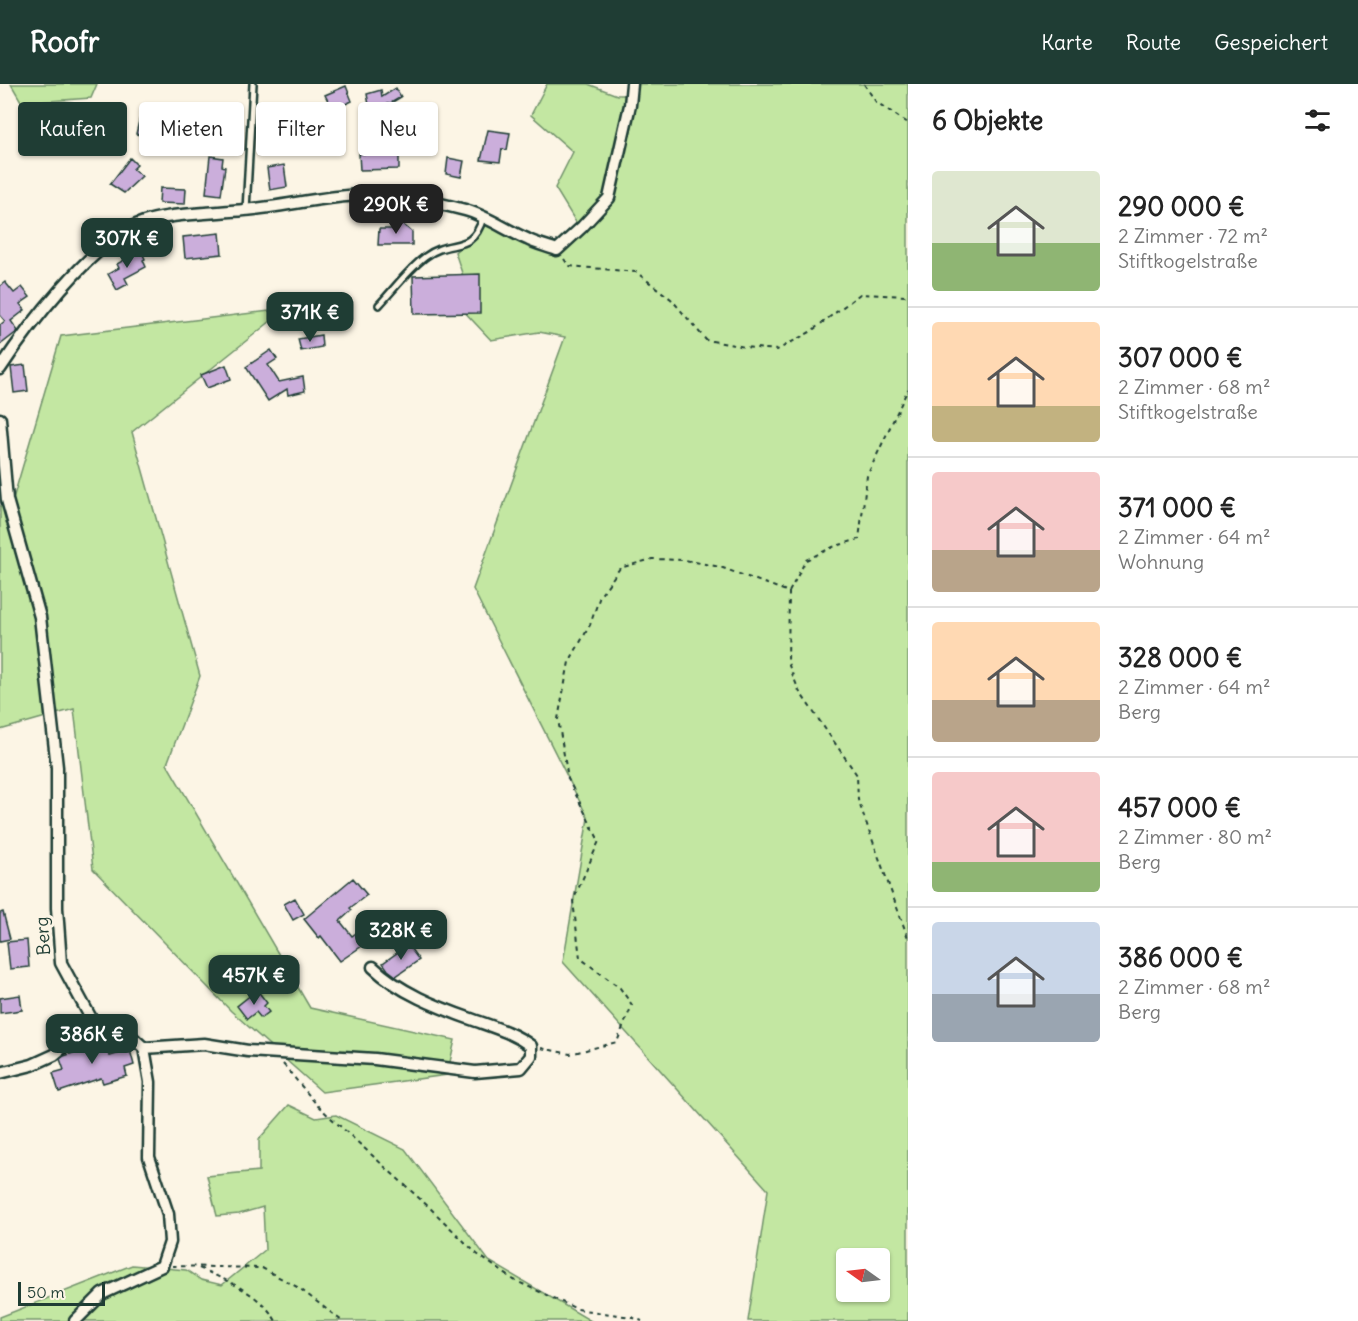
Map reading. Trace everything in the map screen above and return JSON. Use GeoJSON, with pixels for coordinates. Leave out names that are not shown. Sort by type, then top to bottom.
{"type":"FeatureCollection","features":[{"type":"Feature","properties":{"kind":"street"},"geometry":{"type":"LineString","coordinates":[[0,369],[33,322],[82,267],[122,233],[138,224],[153,220],[359,195],[379,195],[441,204],[468,211],[528,240],[557,250],[609,198],[630,105],[632,84]]}},
{"type":"Feature","properties":{"kind":"street","name":"Berg"},"geometry":{"type":"LineString","coordinates":[[0,419],[7,500],[40,617],[57,767],[57,908],[61,963],[93,1022]]}},
{"type":"Feature","properties":{"kind":"street"},"geometry":{"type":"LineString","coordinates":[[144,1048],[204,1044],[248,1051],[375,1059],[475,1072],[521,1068],[531,1056],[531,1046],[506,1031],[471,1019],[388,982],[373,967]]}},
{"type":"Feature","properties":{"kind":"street"},"geometry":{"type":"LineString","coordinates":[[0,1073],[32,1065],[54,1055],[93,1022],[121,1028],[144,1048],[150,1082],[149,1157],[168,1214],[170,1242],[162,1266],[102,1294],[75,1321]]}},
{"type":"Feature","properties":{"kind":"lane"},"geometry":{"type":"LineString","coordinates":[[246,210],[253,84]]}},
{"type":"Feature","properties":{"kind":"lane"},"geometry":{"type":"LineString","coordinates":[[379,304],[417,263],[428,255],[438,249],[465,243],[472,239],[478,232],[483,218]]}},
{"type":"Feature","properties":{"kind":"path"},"geometry":{"type":"LineString","coordinates":[[864,84],[876,102],[908,123]]}},
{"type":"Feature","properties":{"kind":"path"},"geometry":{"type":"LineString","coordinates":[[557,250],[569,266],[636,272],[671,299],[706,340],[744,347],[777,350],[810,332],[860,294],[908,296]]}},
{"type":"Feature","properties":{"kind":"path"},"geometry":{"type":"LineString","coordinates":[[908,389],[867,476],[859,539],[833,547],[806,560],[789,592],[788,663],[799,691],[857,775],[858,800],[908,938]]}},
{"type":"Feature","properties":{"kind":"path"},"geometry":{"type":"LineString","coordinates":[[531,1046],[570,1054],[617,1042],[632,1005],[620,988],[580,958],[573,901],[599,841],[568,779],[558,718],[569,662],[590,625],[600,596],[620,568],[652,559],[685,560],[720,567],[789,592]]}},
{"type":"Feature","properties":{"kind":"path"},"geometry":{"type":"LineString","coordinates":[[274,1053],[318,1106],[477,1254],[514,1280],[577,1309],[632,1317],[642,1321]]}},
{"type":"Feature","properties":{"kind":"path"},"geometry":{"type":"LineString","coordinates":[[162,1266],[262,1268],[299,1288],[342,1321]]}},
{"type":"Feature","properties":{"kind":"path"},"geometry":{"type":"LineString","coordinates":[[196,1266],[248,1291],[273,1314],[276,1321]]}},
{"type":"Feature","properties":{"kind":"green space"},"geometry":{"type":"Polygon","coordinates":[[[11,84],[97,84],[91,98],[21,102],[11,84]]]}},
{"type":"Feature","properties":{"kind":"green space"},"geometry":{"type":"Polygon","coordinates":[[[547,84],[588,84],[617,95],[637,95],[637,84],[908,84],[908,1321],[748,1321],[768,1190],[563,962],[588,818],[473,589],[565,337],[539,332],[491,340],[458,305],[464,279],[455,252],[486,223],[554,255],[582,232],[555,188],[573,152],[531,115],[547,84]]]}},
{"type":"Feature","properties":{"kind":"green space"},"geometry":{"type":"Polygon","coordinates":[[[286,309],[132,432],[200,676],[167,764],[310,1008],[455,1040],[447,1075],[322,1092],[231,1011],[93,869],[74,709],[0,730],[0,506],[11,506],[61,336],[286,309]]]}},
{"type":"Feature","properties":{"kind":"green space"},"geometry":{"type":"Polygon","coordinates":[[[289,1105],[316,1118],[336,1115],[405,1149],[489,1261],[591,1321],[0,1321],[0,1317],[132,1265],[186,1270],[201,1280],[222,1285],[265,1250],[263,1207],[239,1214],[217,1216],[207,1176],[259,1171],[259,1139],[289,1105]]]}},
{"type":"Feature","properties":{"kind":"building"},"geometry":{"type":"Polygon","coordinates":[[[346,86],[352,101],[346,104],[326,102],[328,101],[325,95],[346,86]]]}},
{"type":"Feature","properties":{"kind":"building"},"geometry":{"type":"Polygon","coordinates":[[[396,88],[401,97],[393,102],[368,102],[367,94],[381,90],[382,97],[396,88]]]}},
{"type":"Feature","properties":{"kind":"building"},"geometry":{"type":"Polygon","coordinates":[[[488,130],[510,133],[507,150],[502,149],[500,162],[481,160],[488,130]]]}},
{"type":"Feature","properties":{"kind":"building"},"geometry":{"type":"Polygon","coordinates":[[[210,156],[223,158],[222,166],[225,167],[221,195],[206,193],[210,156]]]}},
{"type":"Feature","properties":{"kind":"building"},"geometry":{"type":"Polygon","coordinates":[[[359,156],[399,156],[399,169],[360,170],[359,156]]]}},
{"type":"Feature","properties":{"kind":"building"},"geometry":{"type":"Polygon","coordinates":[[[130,158],[137,165],[133,169],[142,176],[124,193],[110,184],[130,158]]]}},
{"type":"Feature","properties":{"kind":"building"},"geometry":{"type":"Polygon","coordinates":[[[448,158],[464,161],[461,177],[446,174],[448,158]]]}},
{"type":"Feature","properties":{"kind":"building"},"geometry":{"type":"Polygon","coordinates":[[[284,165],[287,187],[270,190],[267,168],[284,165]]]}},
{"type":"Feature","properties":{"kind":"building"},"geometry":{"type":"Polygon","coordinates":[[[160,188],[186,189],[185,204],[159,203],[160,188]]]}},
{"type":"Feature","properties":{"kind":"building"},"geometry":{"type":"Polygon","coordinates":[[[394,217],[412,232],[412,245],[378,245],[379,229],[394,229],[394,217]]]}},
{"type":"Feature","properties":{"kind":"building"},"geometry":{"type":"Polygon","coordinates":[[[220,233],[222,254],[185,258],[183,237],[220,233]]]}},
{"type":"Feature","properties":{"kind":"building"},"geometry":{"type":"Polygon","coordinates":[[[141,250],[146,267],[125,278],[128,284],[117,290],[108,274],[119,268],[117,264],[141,250]]]}},
{"type":"Feature","properties":{"kind":"building"},"geometry":{"type":"Polygon","coordinates":[[[480,274],[480,313],[414,314],[413,276],[480,274]]]}},
{"type":"Feature","properties":{"kind":"building"},"geometry":{"type":"Polygon","coordinates":[[[5,282],[14,293],[22,287],[30,297],[20,304],[25,310],[11,321],[18,331],[0,345],[0,325],[5,321],[0,315],[0,286],[5,282]]]}},
{"type":"Feature","properties":{"kind":"building"},"geometry":{"type":"Polygon","coordinates":[[[321,335],[322,347],[301,351],[298,339],[321,335]]]}},
{"type":"Feature","properties":{"kind":"building"},"geometry":{"type":"Polygon","coordinates":[[[271,350],[277,359],[268,365],[279,382],[303,377],[305,391],[288,395],[287,389],[268,401],[246,367],[271,350]]]}},
{"type":"Feature","properties":{"kind":"building"},"geometry":{"type":"Polygon","coordinates":[[[25,365],[28,391],[14,393],[11,367],[25,365]]]}},
{"type":"Feature","properties":{"kind":"building"},"geometry":{"type":"Polygon","coordinates":[[[226,365],[231,379],[207,388],[201,375],[226,365]]]}},
{"type":"Feature","properties":{"kind":"building"},"geometry":{"type":"Polygon","coordinates":[[[353,878],[367,895],[350,908],[352,910],[340,921],[352,936],[371,922],[384,939],[376,946],[371,940],[340,961],[321,936],[319,938],[304,919],[353,878]]]}},
{"type":"Feature","properties":{"kind":"building"},"geometry":{"type":"Polygon","coordinates":[[[295,898],[304,914],[293,920],[284,904],[295,898]]]}},
{"type":"Feature","properties":{"kind":"building"},"geometry":{"type":"Polygon","coordinates":[[[3,912],[10,939],[0,941],[0,913],[3,912]]]}},
{"type":"Feature","properties":{"kind":"building"},"geometry":{"type":"Polygon","coordinates":[[[27,940],[29,967],[10,969],[7,942],[27,940]]]}},
{"type":"Feature","properties":{"kind":"building"},"geometry":{"type":"Polygon","coordinates":[[[408,945],[419,960],[396,976],[383,963],[408,945]]]}},
{"type":"Feature","properties":{"kind":"building"},"geometry":{"type":"Polygon","coordinates":[[[257,990],[267,1003],[264,1006],[269,1012],[261,1018],[256,1012],[247,1019],[237,1006],[257,990]]]}},
{"type":"Feature","properties":{"kind":"building"},"geometry":{"type":"Polygon","coordinates":[[[20,995],[22,1010],[0,1013],[0,998],[20,995]]]}},
{"type":"Feature","properties":{"kind":"building"},"geometry":{"type":"Polygon","coordinates":[[[101,1034],[110,1056],[130,1050],[134,1065],[125,1068],[127,1076],[103,1083],[101,1078],[59,1092],[53,1073],[64,1070],[60,1059],[82,1050],[80,1043],[101,1034]]]}}]}
